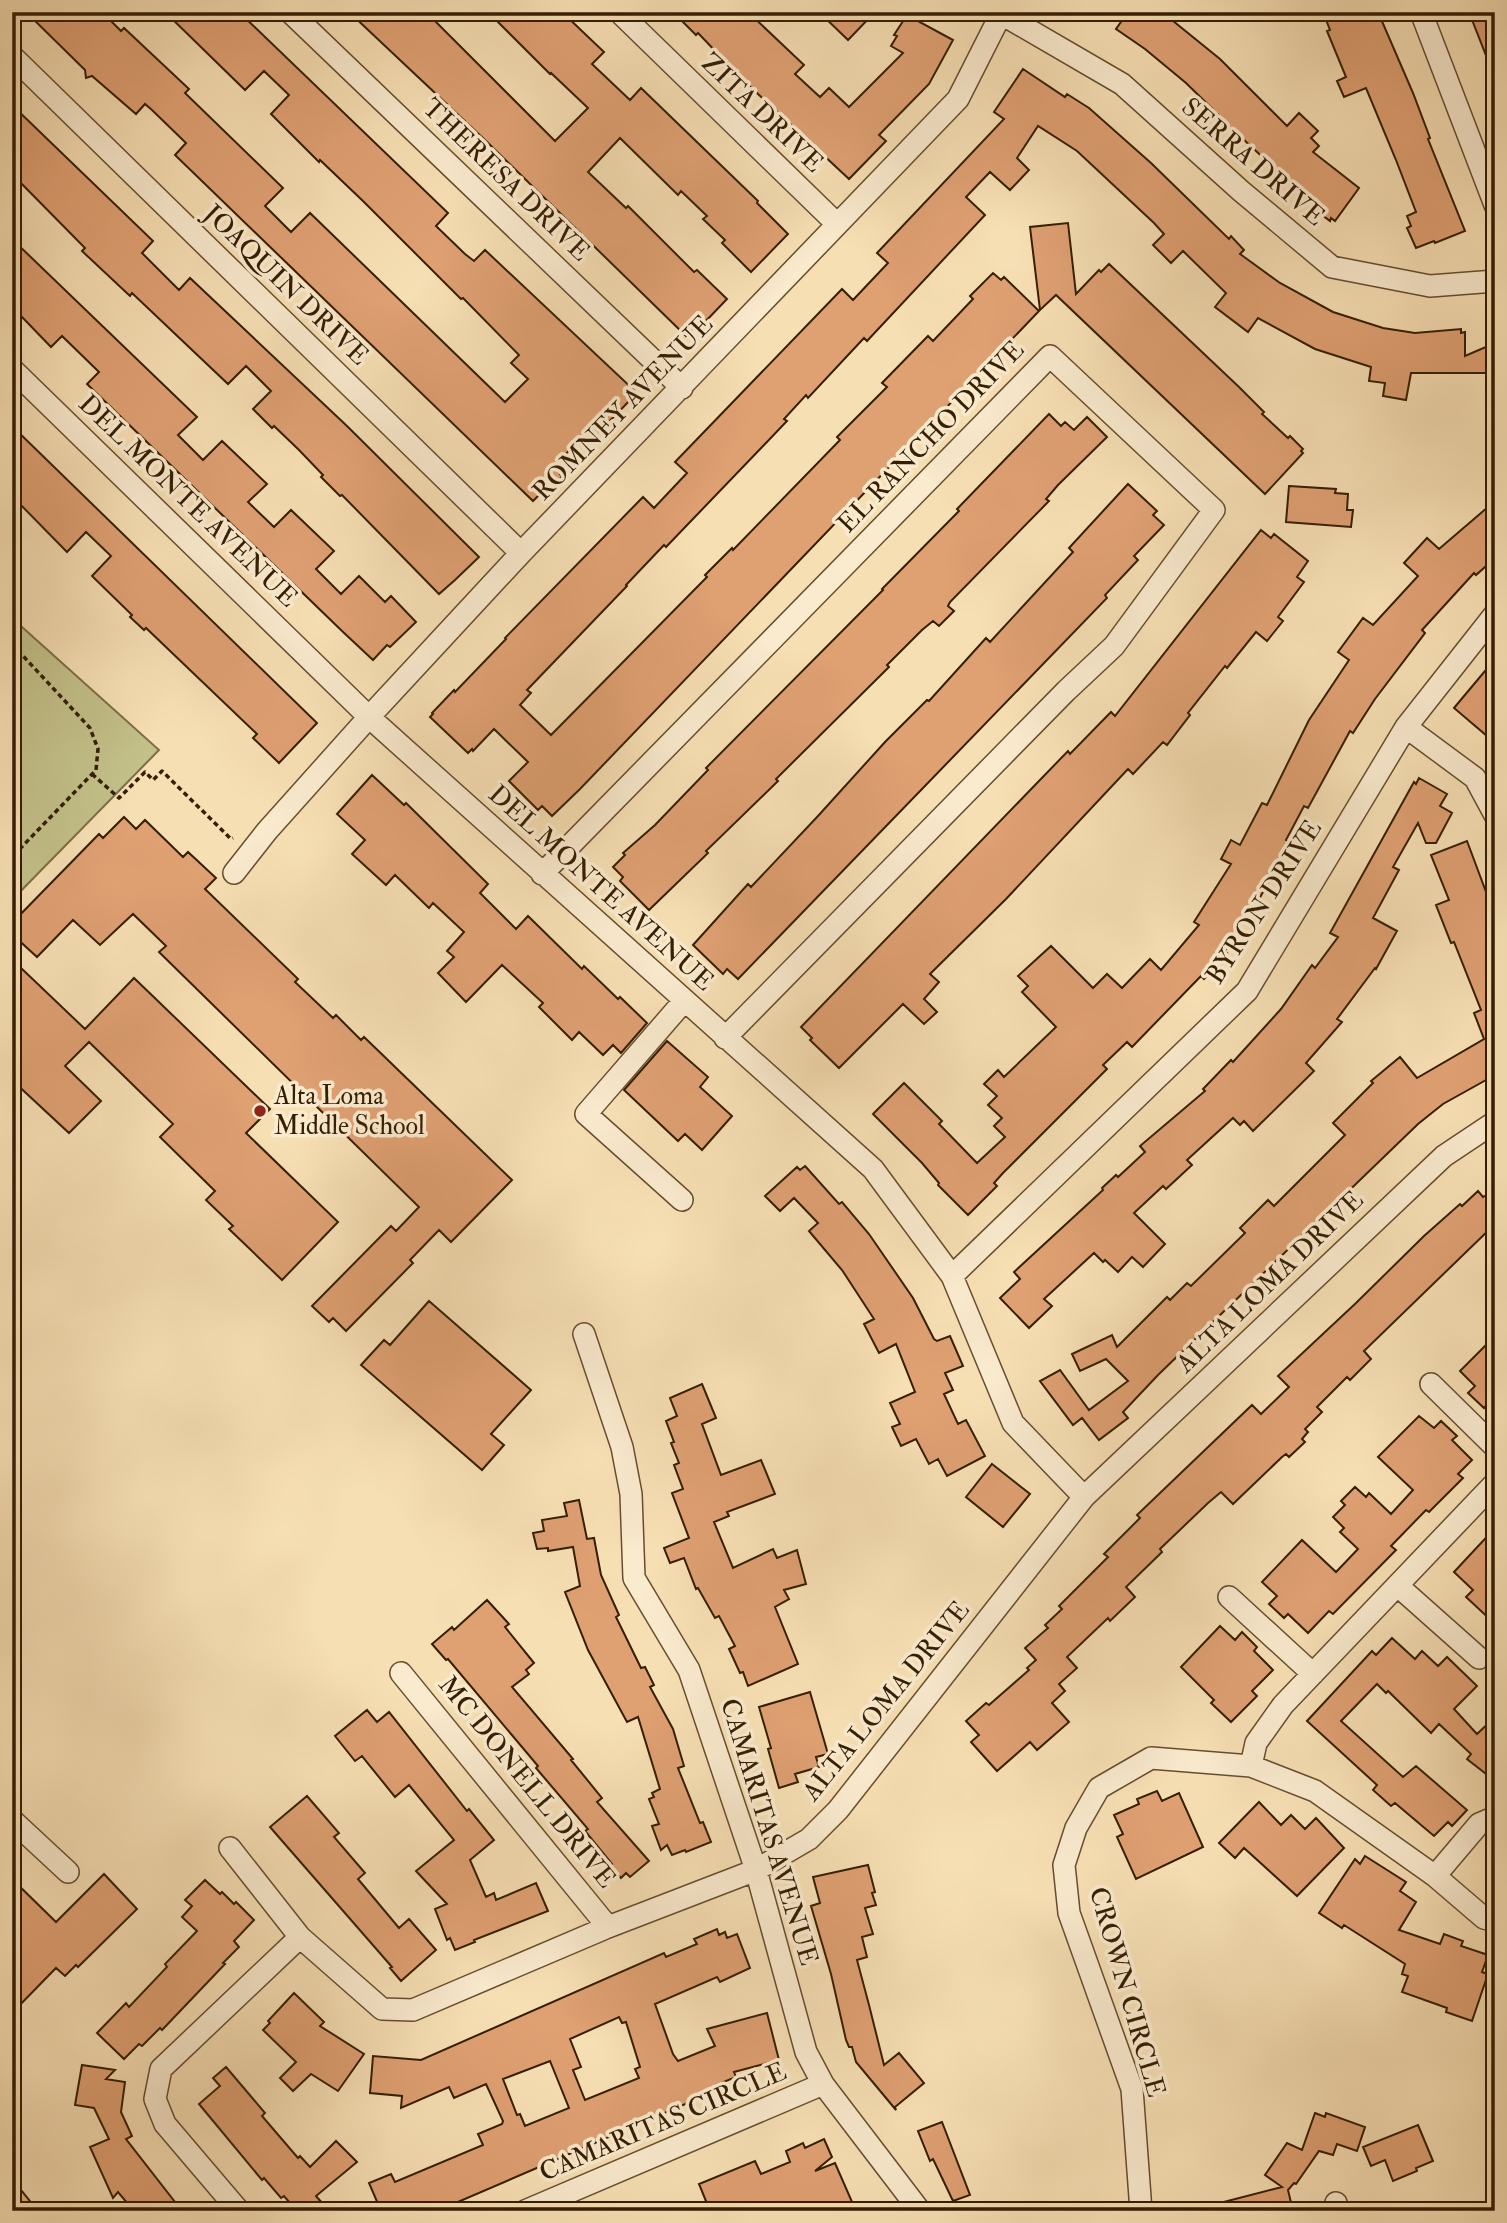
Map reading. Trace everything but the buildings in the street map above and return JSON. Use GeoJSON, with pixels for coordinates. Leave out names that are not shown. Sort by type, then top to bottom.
{"type":"FeatureCollection","features":[{"type":"Feature","properties":{"kind":"main road"},"geometry":{"type":"LineString","coordinates":[[12,2201],[20,2211]]}},
{"type":"Feature","properties":{"kind":"street","name":"THERESA DRIVE"},"geometry":{"type":"LineString","coordinates":[[290,12],[682,388]]}},
{"type":"Feature","properties":{"kind":"street","name":"ZITA DRIVE"},"geometry":{"type":"LineString","coordinates":[[619,12],[837,224]]}},
{"type":"Feature","properties":{"kind":"street"},"geometry":{"type":"LineString","coordinates":[[1421,12],[1495,205]]}},
{"type":"Feature","properties":{"kind":"street","name":"ROMNEY AVENUE"},"geometry":{"type":"LineString","coordinates":[[234,873],[267,831],[369,716],[521,553],[958,99],[1000,13]]}},
{"type":"Feature","properties":{"kind":"street","name":"SERRA DRIVE"},"geometry":{"type":"LineString","coordinates":[[1000,13],[1122,84],[1241,191],[1332,267],[1430,286],[1495,281]]}},
{"type":"Feature","properties":{"kind":"street","name":"JOAQUIN DRIVE"},"geometry":{"type":"LineString","coordinates":[[12,56],[521,553]]}},
{"type":"Feature","properties":{"kind":"street","name":"EL RANCHO DRIVE"},"geometry":{"type":"LineString","coordinates":[[542,874],[1049,356],[1214,510],[1114,646],[1056,701],[725,1038]]}},
{"type":"Feature","properties":{"kind":"street","name":"DEL MONTE AVENUE"},"geometry":{"type":"LineString","coordinates":[[12,369],[369,716],[873,1169],[952,1276],[1013,1423],[1084,1497]]}},
{"type":"Feature","properties":{"kind":"street","name":"BYRON DRIVE"},"geometry":{"type":"LineString","coordinates":[[952,1276],[1247,991],[1406,727],[1495,614]]}},
{"type":"Feature","properties":{"kind":"street"},"geometry":{"type":"LineString","coordinates":[[1406,727],[1475,778],[1495,815]]}},
{"type":"Feature","properties":{"kind":"street"},"geometry":{"type":"LineString","coordinates":[[682,1200],[586,1114],[684,1001]]}},
{"type":"Feature","properties":{"kind":"street","name":"ALTA LOMA DRIVE"},"geometry":{"type":"LineString","coordinates":[[230,1848],[300,1937],[382,2009],[413,2010],[608,1927],[756,1870],[809,1839],[838,1810],[1084,1497],[1444,1156],[1495,1122]]}},
{"type":"Feature","properties":{"kind":"street","name":"CAMARITAS AVENUE"},"geometry":{"type":"LineString","coordinates":[[584,1334],[622,1447],[631,1494],[634,1578],[689,1670],[756,1870],[806,2052],[823,2084],[920,2211]]}},
{"type":"Feature","properties":{"kind":"street"},"geometry":{"type":"LineString","coordinates":[[1431,1384],[1495,1447]]}},
{"type":"Feature","properties":{"kind":"street"},"geometry":{"type":"LineString","coordinates":[[1251,1766],[1256,1743],[1283,1705],[1495,1483]]}},
{"type":"Feature","properties":{"kind":"street"},"geometry":{"type":"LineString","coordinates":[[1398,1586],[1479,1658]]}},
{"type":"Feature","properties":{"kind":"street"},"geometry":{"type":"LineString","coordinates":[[1229,1597],[1313,1674]]}},
{"type":"Feature","properties":{"kind":"street","name":"MC DONELL DRIVE"},"geometry":{"type":"LineString","coordinates":[[401,1673],[608,1927]]}},
{"type":"Feature","properties":{"kind":"street","name":"CROWN CIRCLE"},"geometry":{"type":"LineString","coordinates":[[1142,2211],[1132,2089],[1062,1916],[1064,1865],[1076,1828],[1099,1788],[1151,1758],[1251,1766],[1315,1791],[1435,1876],[1484,1918],[1495,1921]]}},
{"type":"Feature","properties":{"kind":"street"},"geometry":{"type":"LineString","coordinates":[[1435,1876],[1479,1824],[1495,1817]]}},
{"type":"Feature","properties":{"kind":"street"},"geometry":{"type":"LineString","coordinates":[[12,1820],[68,1872]]}},
{"type":"Feature","properties":{"kind":"street"},"geometry":{"type":"LineString","coordinates":[[239,2211],[165,2124],[155,2099],[161,2069],[300,1937]]}},
{"type":"Feature","properties":{"kind":"street","name":"CAMARITAS CIRCLE"},"geometry":{"type":"LineString","coordinates":[[525,2211],[823,2084]]}},
{"type":"Feature","properties":{"kind":"path"},"geometry":{"type":"LineString","coordinates":[[12,644],[90,728],[98,749],[96,770],[12,857]]}},
{"type":"Feature","properties":{"kind":"path"},"geometry":{"type":"LineString","coordinates":[[92,774],[120,798],[145,772],[153,780],[162,771],[231,839],[239,832]]}},
{"type":"Feature","properties":{"kind":"shaded area"},"geometry":{"type":"Polygon","coordinates":[[[12,618],[159,750],[12,900],[12,618]]]}},
{"type":"Feature","properties":{"kind":"place","name":"Alta Loma Middle School"},"geometry":{"type":"Point","coordinates":[260,1111]}}]}
